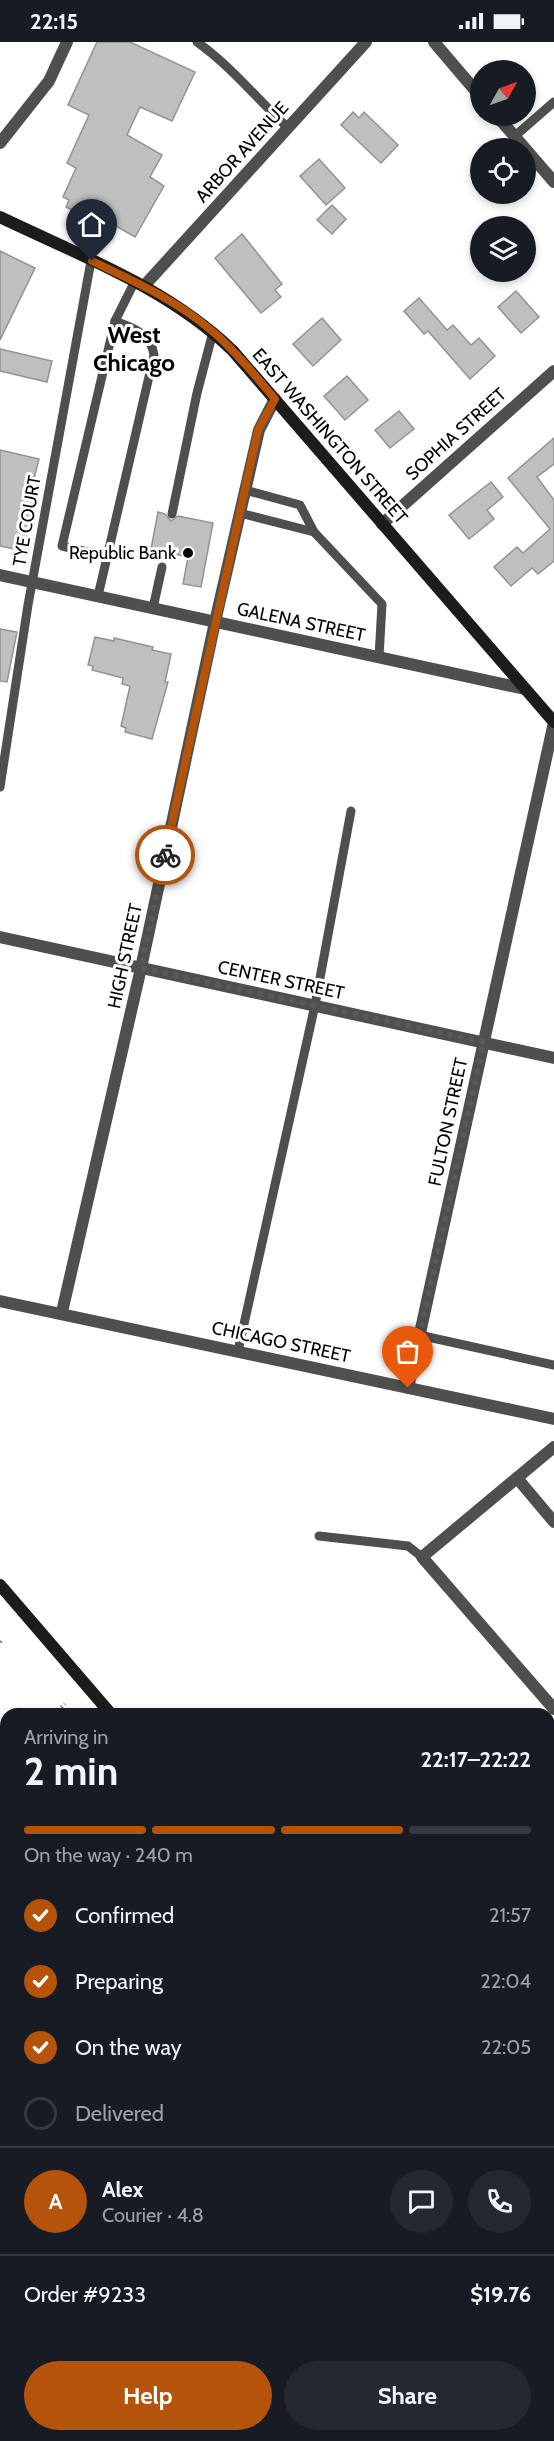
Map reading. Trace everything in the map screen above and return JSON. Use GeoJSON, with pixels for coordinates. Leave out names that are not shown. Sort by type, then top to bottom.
{"type":"FeatureCollection","features":[{"type":"Feature","properties":{"kind":"main road","name":"EAST WASHINGTON STREET"},"geometry":{"type":"LineString","coordinates":[[0,217],[140,284],[180,306],[213,332],[275,399],[554,722]]}},
{"type":"Feature","properties":{"kind":"main road"},"geometry":{"type":"LineString","coordinates":[[0,1585],[106,1708]]}},
{"type":"Feature","properties":{"kind":"street","name":"ARBOR AVENUE"},"geometry":{"type":"LineString","coordinates":[[140,284],[366,42]]}},
{"type":"Feature","properties":{"kind":"street"},"geometry":{"type":"LineString","coordinates":[[434,42],[470,84]]}},
{"type":"Feature","properties":{"kind":"street"},"geometry":{"type":"LineString","coordinates":[[0,143],[49,81],[64,43]]}},
{"type":"Feature","properties":{"kind":"street"},"geometry":{"type":"LineString","coordinates":[[506,126],[554,182]]}},
{"type":"Feature","properties":{"kind":"street","name":"SOPHIA STREET"},"geometry":{"type":"LineString","coordinates":[[382,524],[554,371]]}},
{"type":"Feature","properties":{"kind":"street","name":"HIGH STREET"},"geometry":{"type":"LineString","coordinates":[[62,1312],[141,968],[258,430],[275,399]]}},
{"type":"Feature","properties":{"kind":"street","name":"GALENA STREET"},"geometry":{"type":"LineString","coordinates":[[0,574],[525,689]]}},
{"type":"Feature","properties":{"kind":"street","name":"FULTON STREET"},"geometry":{"type":"LineString","coordinates":[[408,1388],[554,722]]}},
{"type":"Feature","properties":{"kind":"street","name":"CENTER STREET"},"geometry":{"type":"LineString","coordinates":[[0,937],[554,1058]]}},
{"type":"Feature","properties":{"kind":"street","name":"CHICAGO STREET"},"geometry":{"type":"LineString","coordinates":[[0,1300],[554,1419]]}},
{"type":"Feature","properties":{"kind":"street"},"geometry":{"type":"LineString","coordinates":[[553,1708],[422,1557],[554,1447]]}},
{"type":"Feature","properties":{"kind":"street"},"geometry":{"type":"LineString","coordinates":[[517,1478],[554,1522]]}},
{"type":"Feature","properties":{"kind":"lane"},"geometry":{"type":"LineString","coordinates":[[197,42],[230,69],[243,86],[288,128]]}},
{"type":"Feature","properties":{"kind":"lane"},"geometry":{"type":"LineString","coordinates":[[515,136],[554,102]]}},
{"type":"Feature","properties":{"kind":"lane","name":"TYE COURT"},"geometry":{"type":"LineString","coordinates":[[0,787],[33,582],[92,261]]}},
{"type":"Feature","properties":{"kind":"lane"},"geometry":{"type":"LineString","coordinates":[[109,557],[62,546],[115,321],[140,284]]}},
{"type":"Feature","properties":{"kind":"lane"},"geometry":{"type":"LineString","coordinates":[[98,596],[109,557],[154,355],[150,341],[144,334],[115,321]]}},
{"type":"Feature","properties":{"kind":"lane"},"geometry":{"type":"LineString","coordinates":[[172,514],[197,393],[213,332]]}},
{"type":"Feature","properties":{"kind":"lane"},"geometry":{"type":"LineString","coordinates":[[245,490],[300,505],[314,532],[382,604],[379,657]]}},
{"type":"Feature","properties":{"kind":"lane"},"geometry":{"type":"LineString","coordinates":[[240,513],[314,532]]}},
{"type":"Feature","properties":{"kind":"lane"},"geometry":{"type":"LineString","coordinates":[[153,608],[162,567]]}},
{"type":"Feature","properties":{"kind":"lane"},"geometry":{"type":"LineString","coordinates":[[238,1351],[315,1005],[351,811]]}},
{"type":"Feature","properties":{"kind":"lane"},"geometry":{"type":"LineString","coordinates":[[419,1335],[554,1365]]}},
{"type":"Feature","properties":{"kind":"lane"},"geometry":{"type":"LineString","coordinates":[[319,1536],[408,1546],[422,1557]]}},
{"type":"Feature","properties":{"kind":"path"},"geometry":{"type":"LineString","coordinates":[[61,1708],[65,1704]]}},
{"type":"Feature","properties":{"kind":"building"},"geometry":{"type":"Polygon","coordinates":[[[97,42],[130,42],[195,72],[172,121],[140,107],[127,135],[162,155],[150,177],[164,186],[135,237],[104,219],[102,223],[66,207],[69,200],[63,197],[76,168],[67,163],[89,115],[68,105],[97,42]]]}},
{"type":"Feature","properties":{"kind":"building"},"geometry":{"type":"Polygon","coordinates":[[[353,112],[359,118],[364,112],[398,145],[381,163],[341,125],[353,112]]]}},
{"type":"Feature","properties":{"kind":"building"},"geometry":{"type":"Polygon","coordinates":[[[319,159],[345,188],[326,205],[300,176],[319,159]]]}},
{"type":"Feature","properties":{"kind":"building"},"geometry":{"type":"Polygon","coordinates":[[[332,205],[346,219],[332,234],[317,220],[332,205]]]}},
{"type":"Feature","properties":{"kind":"building"},"geometry":{"type":"Polygon","coordinates":[[[242,234],[282,284],[275,290],[281,297],[261,313],[215,258],[242,234]]]}},
{"type":"Feature","properties":{"kind":"building"},"geometry":{"type":"Polygon","coordinates":[[[0,251],[35,268],[0,340],[0,251]]]}},
{"type":"Feature","properties":{"kind":"building"},"geometry":{"type":"Polygon","coordinates":[[[516,291],[539,317],[521,333],[498,307],[516,291]]]}},
{"type":"Feature","properties":{"kind":"building"},"geometry":{"type":"Polygon","coordinates":[[[419,298],[447,330],[453,325],[471,345],[479,338],[495,356],[470,379],[428,331],[424,334],[404,311],[419,298]]]}},
{"type":"Feature","properties":{"kind":"building"},"geometry":{"type":"Polygon","coordinates":[[[322,318],[341,340],[313,366],[293,344],[322,318]]]}},
{"type":"Feature","properties":{"kind":"building"},"geometry":{"type":"Polygon","coordinates":[[[0,349],[52,361],[47,382],[0,371],[0,349]]]}},
{"type":"Feature","properties":{"kind":"building"},"geometry":{"type":"Polygon","coordinates":[[[347,376],[368,400],[345,420],[324,396],[347,376]]]}},
{"type":"Feature","properties":{"kind":"building"},"geometry":{"type":"Polygon","coordinates":[[[399,411],[414,429],[390,448],[375,430],[399,411]]]}},
{"type":"Feature","properties":{"kind":"building"},"geometry":{"type":"Polygon","coordinates":[[[554,438],[554,464],[537,477],[554,500],[554,561],[538,574],[532,568],[511,586],[494,567],[517,547],[523,553],[550,529],[508,478],[554,438]]]}},
{"type":"Feature","properties":{"kind":"building"},"geometry":{"type":"Polygon","coordinates":[[[0,450],[39,459],[34,479],[38,480],[24,551],[0,546],[0,450]]]}},
{"type":"Feature","properties":{"kind":"building"},"geometry":{"type":"Polygon","coordinates":[[[491,482],[503,497],[487,510],[494,519],[469,539],[449,515],[491,482]]]}},
{"type":"Feature","properties":{"kind":"building","name":"Republic Bank"},"geometry":{"type":"Polygon","coordinates":[[[158,512],[165,514],[171,521],[178,516],[213,523],[201,587],[183,584],[188,557],[151,549],[158,512]]]}},
{"type":"Feature","properties":{"kind":"building"},"geometry":{"type":"Polygon","coordinates":[[[0,629],[17,632],[7,682],[0,681],[0,629]]]}},
{"type":"Feature","properties":{"kind":"building"},"geometry":{"type":"Polygon","coordinates":[[[95,637],[114,641],[114,638],[153,647],[152,650],[171,654],[165,682],[168,682],[152,739],[125,732],[126,728],[121,726],[130,686],[122,684],[123,678],[92,670],[93,666],[88,665],[95,637]]]}},
{"type":"Feature","properties":{"kind":"way so far"},"geometry":{"type":"LineString","coordinates":[[165,855],[141,968],[484,1042],[408,1388]]}},
{"type":"Feature","properties":{"kind":"place","name":"Republic Bank"},"geometry":{"type":"Point","coordinates":[188,553]}},
{"type":"Feature","properties":{"kind":"district","name":"West Chicago"},"geometry":{"type":"Point","coordinates":[134,348]}},
{"type":"Feature","properties":{"kind":"route"},"geometry":{"type":"LineString","coordinates":[[92,261],[180,306],[210,329],[233,351],[275,399],[258,430],[165,855]]}}]}
